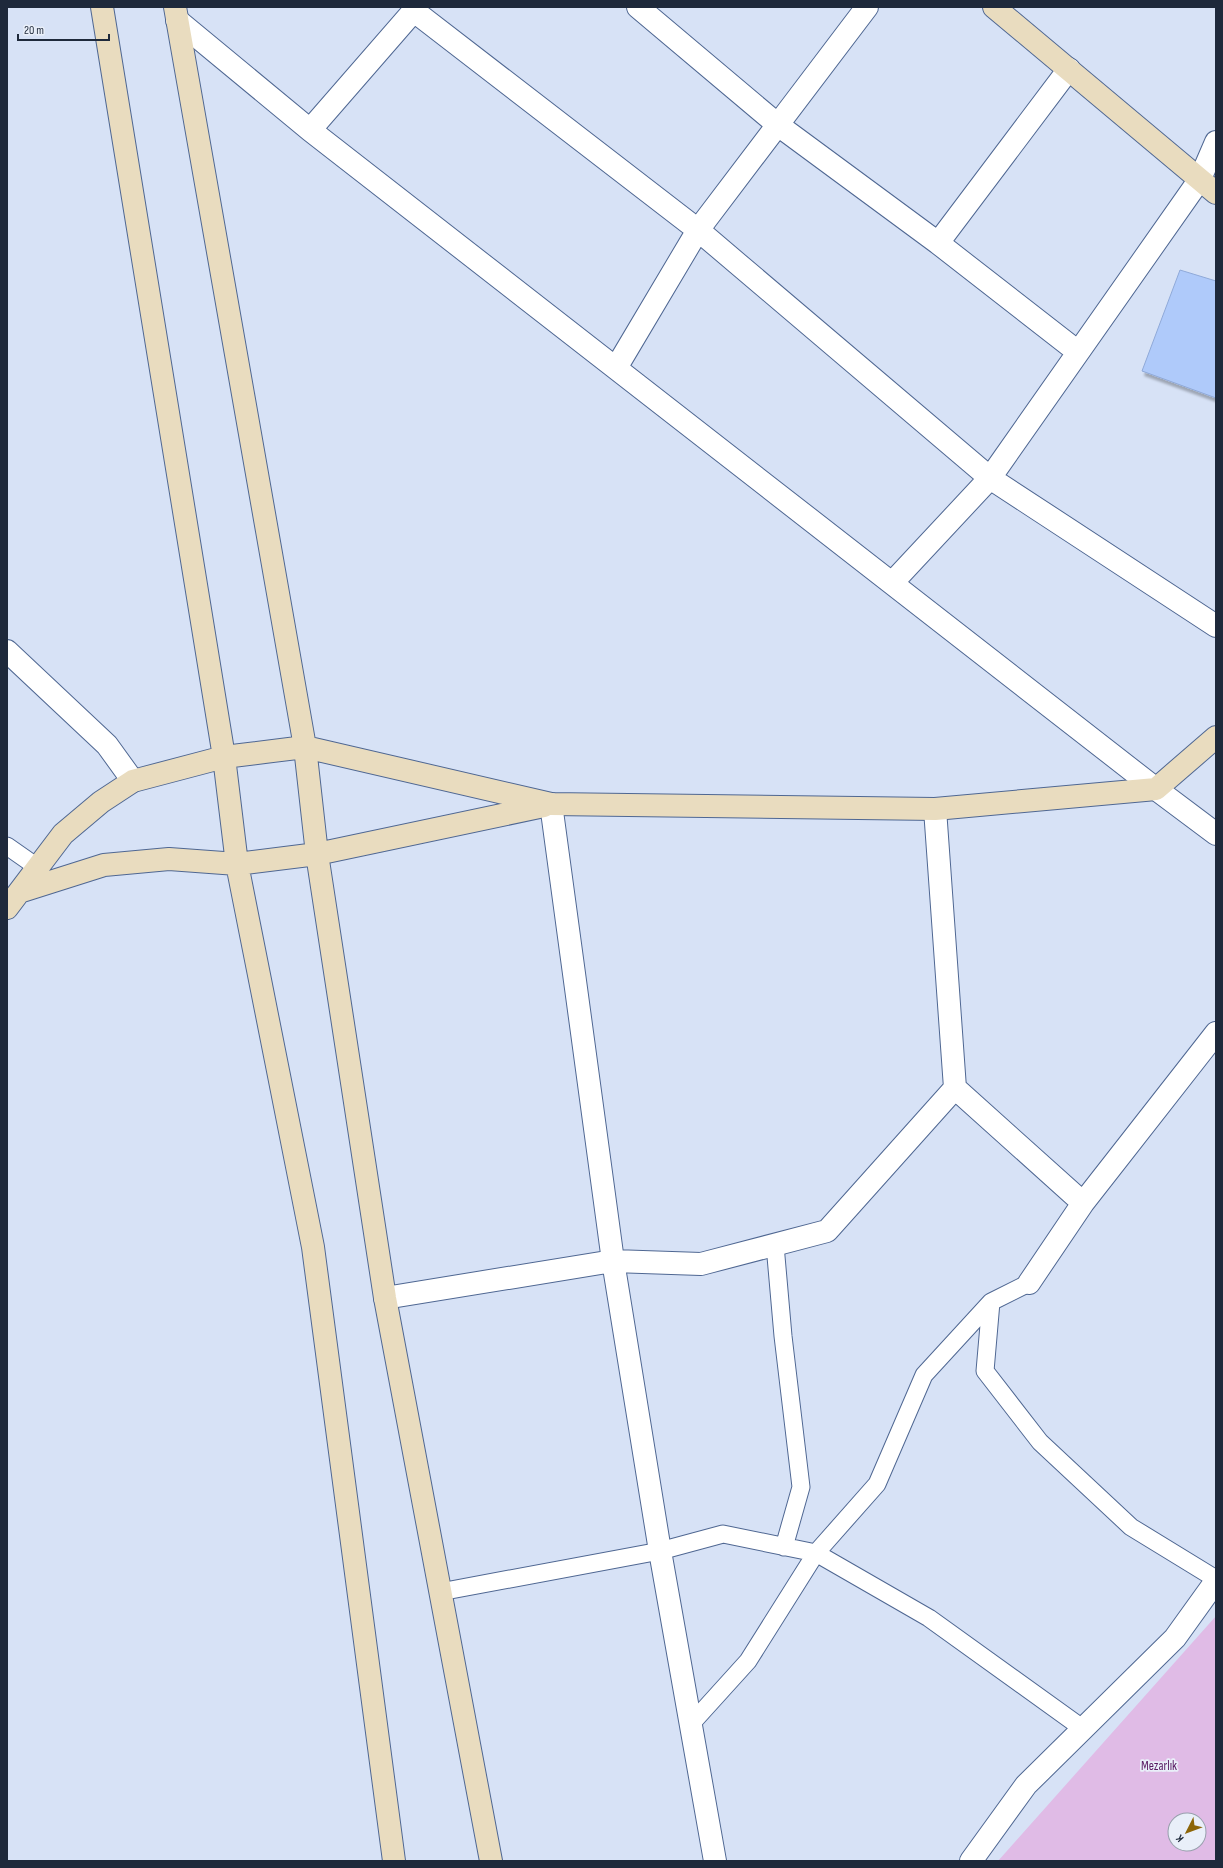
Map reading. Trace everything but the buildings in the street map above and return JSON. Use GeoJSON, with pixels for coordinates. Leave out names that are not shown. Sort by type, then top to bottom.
{"type":"FeatureCollection","features":[{"type":"Feature","properties":{"kind":"main road"},"geometry":{"type":"LineString","coordinates":[[102,7],[224,757],[237,864],[313,1247],[394,1861]]}},
{"type":"Feature","properties":{"kind":"main road"},"geometry":{"type":"LineString","coordinates":[[994,7],[1208,186]]}},
{"type":"Feature","properties":{"kind":"main road"},"geometry":{"type":"LineString","coordinates":[[176,14],[304,748],[317,854],[385,1298],[491,1861]]}},
{"type":"Feature","properties":{"kind":"main road"},"geometry":{"type":"LineString","coordinates":[[7,908],[22,891],[37,867],[63,834],[101,802],[133,781],[224,757],[304,748],[551,804],[935,809],[1156,789],[1216,737]]}},
{"type":"Feature","properties":{"kind":"main road"},"geometry":{"type":"LineString","coordinates":[[22,891],[104,865],[169,859],[237,864],[317,854],[551,804]]}},
{"type":"Feature","properties":{"kind":"street"},"geometry":{"type":"LineString","coordinates":[[616,368],[698,230],[867,7]]}},
{"type":"Feature","properties":{"kind":"street"},"geometry":{"type":"LineString","coordinates":[[310,130],[415,9],[698,230],[990,478],[1216,626]]}},
{"type":"Feature","properties":{"kind":"street"},"geometry":{"type":"LineString","coordinates":[[652,12],[778,125],[938,243],[1078,352]]}},
{"type":"Feature","properties":{"kind":"street"},"geometry":{"type":"LineString","coordinates":[[176,14],[310,130],[1156,789],[1216,834]]}},
{"type":"Feature","properties":{"kind":"street"},"geometry":{"type":"LineString","coordinates":[[938,243],[1069,69]]}},
{"type":"Feature","properties":{"kind":"street"},"geometry":{"type":"LineString","coordinates":[[892,583],[990,478],[1078,352],[1208,186],[1216,142]]}},
{"type":"Feature","properties":{"kind":"street"},"geometry":{"type":"LineString","coordinates":[[7,651],[107,745],[133,781]]}},
{"type":"Feature","properties":{"kind":"street"},"geometry":{"type":"LineString","coordinates":[[551,804],[613,1260],[660,1551],[715,1861]]}},
{"type":"Feature","properties":{"kind":"street"},"geometry":{"type":"LineString","coordinates":[[935,809],[955,1088],[1083,1203]]}},
{"type":"Feature","properties":{"kind":"street"},"geometry":{"type":"LineString","coordinates":[[1029,1283],[1083,1203],[1216,1033]]}},
{"type":"Feature","properties":{"kind":"street"},"geometry":{"type":"LineString","coordinates":[[385,1298],[613,1260],[701,1264],[827,1231],[955,1088]]}},
{"type":"Feature","properties":{"kind":"street"},"geometry":{"type":"LineString","coordinates":[[971,1861],[1026,1785],[1082,1728],[1176,1638],[1216,1580]]}},
{"type":"Feature","properties":{"kind":"lane"},"geometry":{"type":"LineString","coordinates":[[7,846],[37,867]]}},
{"type":"Feature","properties":{"kind":"lane"},"geometry":{"type":"LineString","coordinates":[[775,1244],[783,1336],[801,1487],[784,1547]]}},
{"type":"Feature","properties":{"kind":"lane"},"geometry":{"type":"LineString","coordinates":[[691,1724],[748,1661],[816,1553],[877,1484],[924,1375],[991,1302],[1029,1283]]}},
{"type":"Feature","properties":{"kind":"lane"},"geometry":{"type":"LineString","coordinates":[[991,1302],[985,1371],[1040,1442],[1131,1527],[1216,1580]]}},
{"type":"Feature","properties":{"kind":"lane"},"geometry":{"type":"LineString","coordinates":[[440,1592],[660,1551],[723,1534],[816,1553],[929,1618],[1082,1728]]}},
{"type":"Feature","properties":{"kind":"green space","name":"Mezarlık"},"geometry":{"type":"Polygon","coordinates":[[[1216,1616],[1216,1861],[998,1861],[1216,1616]]]}}]}
